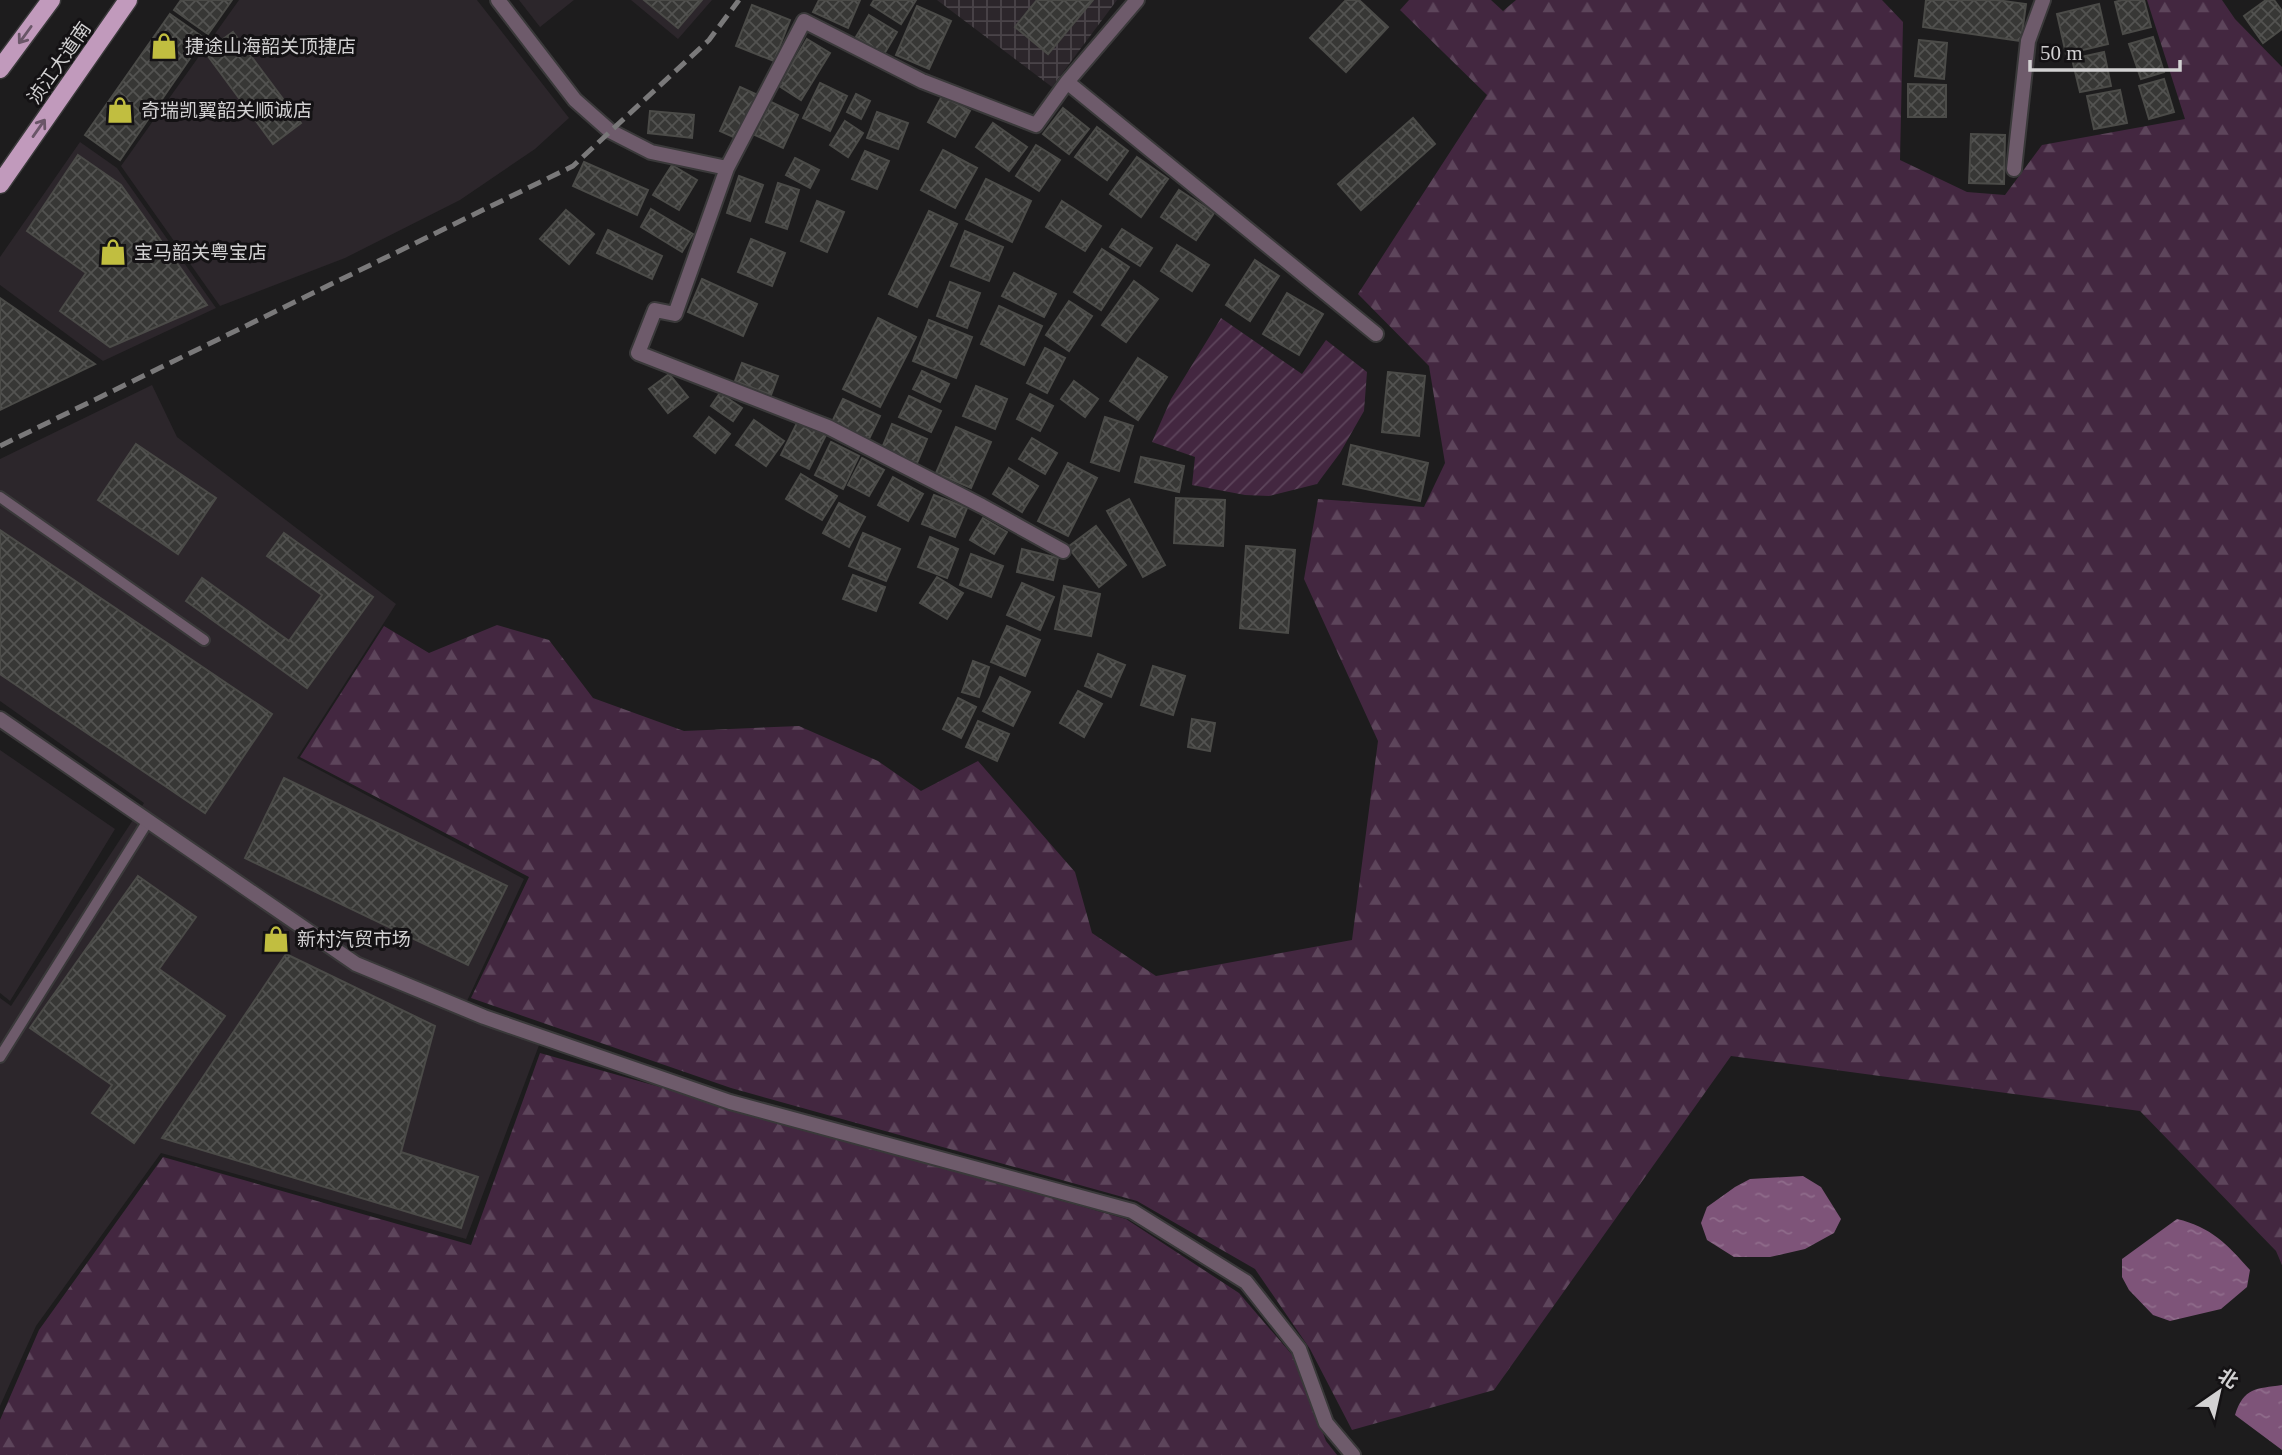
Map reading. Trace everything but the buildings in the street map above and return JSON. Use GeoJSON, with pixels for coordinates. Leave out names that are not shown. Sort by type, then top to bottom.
{"type":"FeatureCollection","features":[{"type":"Feature","properties":{"kind":"main road"},"geometry":{"type":"LineString","coordinates":[[0,69],[51,0]]}},
{"type":"Feature","properties":{"kind":"main road","name":"浈江大道南"},"geometry":{"type":"LineString","coordinates":[[0,184],[128,0]]}},
{"type":"Feature","properties":{"kind":"street"},"geometry":{"type":"LineString","coordinates":[[498,0],[575,100],[610,131],[651,152],[727,168]]}},
{"type":"Feature","properties":{"kind":"street"},"geometry":{"type":"LineString","coordinates":[[1063,551],[828,427],[638,353],[655,310],[675,314],[727,168],[804,21],[922,81],[1035,125],[1067,82],[1138,0]]}},
{"type":"Feature","properties":{"kind":"street"},"geometry":{"type":"LineString","coordinates":[[2014,169],[2028,41],[2043,0]]}},
{"type":"Feature","properties":{"kind":"street"},"geometry":{"type":"LineString","coordinates":[[1067,82],[1376,334]]}},
{"type":"Feature","properties":{"kind":"street"},"geometry":{"type":"LineString","coordinates":[[0,719],[356,964],[484,1017],[730,1102],[1132,1211],[1246,1282],[1299,1349],[1326,1423],[1353,1455]]}},
{"type":"Feature","properties":{"kind":"lane"},"geometry":{"type":"LineString","coordinates":[[0,497],[204,640]]}},
{"type":"Feature","properties":{"kind":"lane"},"geometry":{"type":"LineString","coordinates":[[0,1056],[148,821]]}},
{"type":"Feature","properties":{"kind":"shaded area"},"geometry":{"type":"Polygon","coordinates":[[[239,0],[477,0],[569,118],[535,149],[460,200],[345,258],[220,306],[121,166],[239,0]]]}},
{"type":"Feature","properties":{"kind":"shaded area"},"geometry":{"type":"Polygon","coordinates":[[[519,0],[574,0],[540,27],[519,0]]]}},
{"type":"Feature","properties":{"kind":"shaded area"},"geometry":{"type":"Polygon","coordinates":[[[631,0],[712,0],[678,39],[631,0]]]}},
{"type":"Feature","properties":{"kind":"shaded area"},"geometry":{"type":"Polygon","coordinates":[[[937,0],[1117,0],[1052,87],[937,0]]]}},
{"type":"Feature","properties":{"kind":"shaded area","name":"宝马韶关粤宝店"},"geometry":{"type":"Polygon","coordinates":[[[80,142],[117,168],[216,308],[103,361],[0,285],[0,257],[80,142]]]}},
{"type":"Feature","properties":{"kind":"shaded area","name":"新村汽贸市场"},"geometry":{"type":"Polygon","coordinates":[[[152,385],[177,437],[396,604],[297,758],[524,879],[467,1001],[544,1032],[466,1239],[161,1153],[36,1326],[0,1406],[0,998],[11,1006],[144,803],[0,701],[0,459],[152,385]]]}},
{"type":"Feature","properties":{"kind":"shaded area"},"geometry":{"type":"Polygon","coordinates":[[[0,750],[115,829],[10,1001],[0,993],[0,750]]]}},
{"type":"Feature","properties":{"kind":"green space"},"geometry":{"type":"Polygon","coordinates":[[[1409,0],[1491,0],[1503,11],[1516,0],[1882,0],[1903,22],[1900,160],[1967,192],[2005,195],[2042,145],[2185,119],[2147,0],[2222,0],[2235,19],[2282,67],[2282,1265],[2276,1251],[2140,1111],[1731,1056],[1494,1390],[1352,1430],[1310,1349],[1255,1269],[1137,1201],[731,1088],[471,998],[529,877],[300,757],[384,626],[429,653],[497,625],[549,640],[593,698],[684,731],[799,726],[878,761],[921,791],[978,761],[1075,872],[1092,933],[1156,976],[1352,940],[1378,741],[1304,579],[1318,499],[1424,507],[1445,463],[1429,366],[1358,294],[1487,95],[1400,10],[1409,0]]]}},
{"type":"Feature","properties":{"kind":"green space"},"geometry":{"type":"Polygon","coordinates":[[[1221,318],[1302,374],[1326,340],[1367,372],[1364,411],[1340,453],[1317,484],[1269,496],[1245,495],[1192,485],[1195,457],[1152,442],[1171,399],[1221,318]]]}},
{"type":"Feature","properties":{"kind":"green space"},"geometry":{"type":"Polygon","coordinates":[[[540,1053],[1126,1219],[1239,1293],[1294,1357],[1326,1441],[1337,1455],[0,1455],[0,1420],[39,1330],[163,1157],[471,1245],[540,1053]]]}},
{"type":"Feature","properties":{"kind":"water"},"geometry":{"type":"Polygon","coordinates":[[[1803,1176],[1821,1187],[1841,1219],[1834,1233],[1805,1249],[1770,1257],[1734,1257],[1707,1240],[1701,1223],[1707,1207],[1735,1187],[1750,1179],[1803,1176]]]}},
{"type":"Feature","properties":{"kind":"water"},"geometry":{"type":"Polygon","coordinates":[[[2177,1219],[2200,1227],[2218,1238],[2250,1270],[2247,1287],[2221,1309],[2170,1321],[2153,1315],[2129,1290],[2122,1277],[2122,1259],[2177,1219]]]}},
{"type":"Feature","properties":{"kind":"water"},"geometry":{"type":"Polygon","coordinates":[[[2282,1385],[2282,1450],[2235,1415],[2247,1394],[2258,1389],[2282,1385]]]}},
{"type":"Feature","properties":{"kind":"railway"},"geometry":{"type":"LineString","coordinates":[[0,446],[573,166],[709,40],[739,0]]}},
{"type":"Feature","properties":{"kind":"place","name":"捷途山海韶关顶捷店"},"geometry":{"type":"Point","coordinates":[164,46]}},
{"type":"Feature","properties":{"kind":"place","name":"奇瑞凯翼韶关顺诚店"},"geometry":{"type":"Point","coordinates":[120,110]}},
{"type":"Feature","properties":{"kind":"place","name":"宝马韶关粤宝店"},"geometry":{"type":"Point","coordinates":[113,252]}},
{"type":"Feature","properties":{"kind":"place","name":"新村汽贸市场"},"geometry":{"type":"Point","coordinates":[276,939]}}]}
